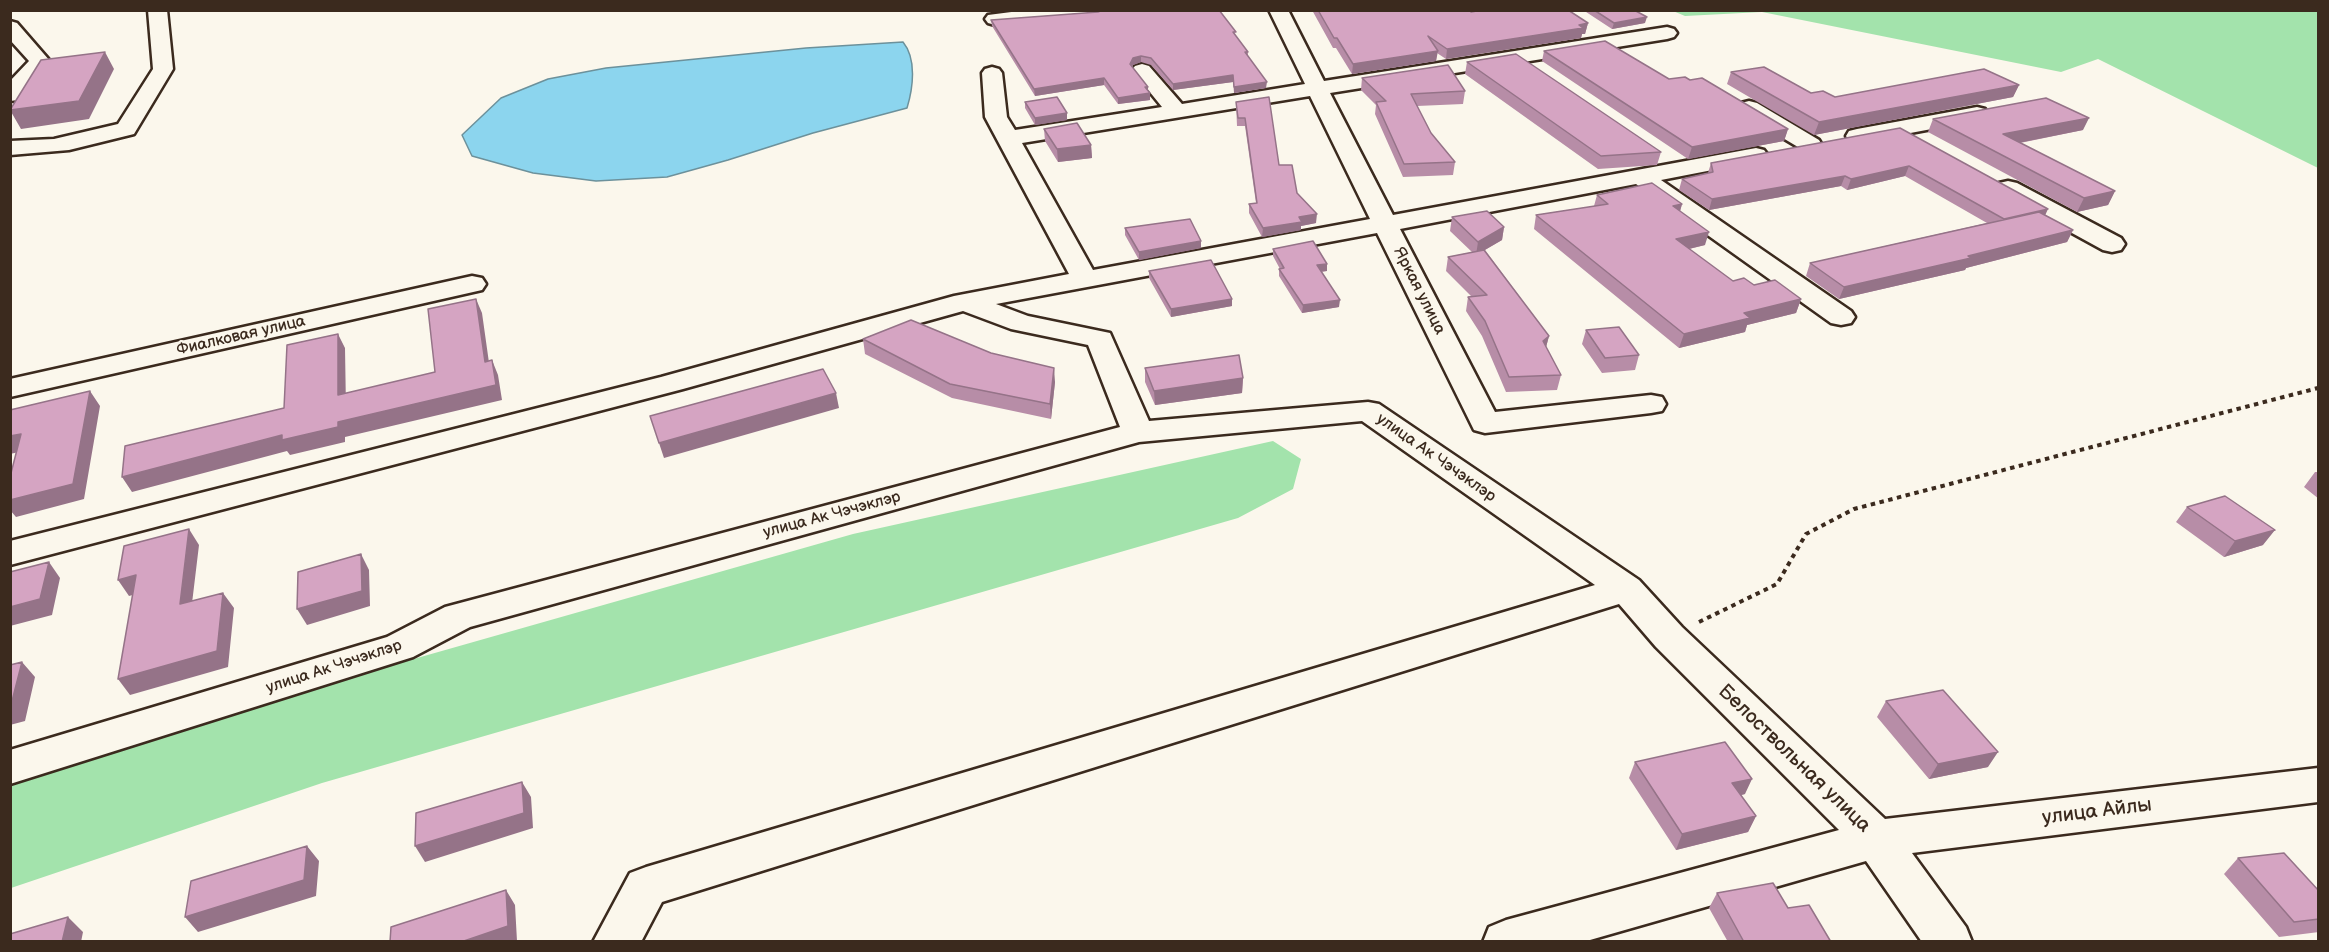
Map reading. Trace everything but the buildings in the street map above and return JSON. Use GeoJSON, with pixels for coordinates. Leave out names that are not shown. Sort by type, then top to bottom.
{"type":"FeatureCollection","features":[{"type":"Feature","properties":{"kind":"street"},"geometry":{"type":"LineString","coordinates":[[10,148],[47,147],[81,142],[126,129],[163,69],[157,10]]}},
{"type":"Feature","properties":{"kind":"street"},"geometry":{"type":"LineString","coordinates":[[995,19],[1098,10]]}},
{"type":"Feature","properties":{"kind":"street","name":"Яркая улица"},"geometry":{"type":"LineString","coordinates":[[1278,10],[1485,423],[1651,404]]}},
{"type":"Feature","properties":{"kind":"street"},"geometry":{"type":"LineString","coordinates":[[1590,26],[1616,42]]}},
{"type":"Feature","properties":{"kind":"street"},"geometry":{"type":"LineString","coordinates":[[10,27],[40,61],[10,95]]}},
{"type":"Feature","properties":{"kind":"street"},"geometry":{"type":"LineString","coordinates":[[1009,138],[1667,33]]}},
{"type":"Feature","properties":{"kind":"street"},"geometry":{"type":"LineString","coordinates":[[1520,58],[1539,71]]}},
{"type":"Feature","properties":{"kind":"street"},"geometry":{"type":"LineString","coordinates":[[1142,70],[1177,111]]}},
{"type":"Feature","properties":{"kind":"street"},"geometry":{"type":"LineString","coordinates":[[992,73],[996,117],[1085,280]]}},
{"type":"Feature","properties":{"kind":"street"},"geometry":{"type":"LineString","coordinates":[[1729,97],[1811,145]]}},
{"type":"Feature","properties":{"kind":"street"},"geometry":{"type":"LineString","coordinates":[[10,553],[672,383],[964,302],[1999,109]]}},
{"type":"Feature","properties":{"kind":"street"},"geometry":{"type":"LineString","coordinates":[[1899,128],[1929,145]]}},
{"type":"Feature","properties":{"kind":"street"},"geometry":{"type":"LineString","coordinates":[[1655,149],[1684,169]]}},
{"type":"Feature","properties":{"kind":"street"},"geometry":{"type":"LineString","coordinates":[[1641,177],[1841,317]]}},
{"type":"Feature","properties":{"kind":"street"},"geometry":{"type":"LineString","coordinates":[[1990,178],[2112,244]]}},
{"type":"Feature","properties":{"kind":"street","name":"Фиалковая улица"},"geometry":{"type":"LineString","coordinates":[[10,388],[472,284]]}},
{"type":"Feature","properties":{"kind":"street"},"geometry":{"type":"LineString","coordinates":[[964,302],[1021,323],[1100,339],[1138,432]]}},
{"type":"Feature","properties":{"kind":"street","name":"улица Ак Чэчэклэр"},"geometry":{"type":"LineString","coordinates":[[10,767],[400,647],[458,617],[1138,432],[1368,411],[1626,589]]}},
{"type":"Feature","properties":{"kind":"street"},"geometry":{"type":"LineString","coordinates":[[616,942],[646,887],[1626,589]]}},
{"type":"Feature","properties":{"kind":"street","name":"Белоствольная улица"},"geometry":{"type":"LineString","coordinates":[[1626,589],[1669,637],[1876,839],[1949,942]]}},
{"type":"Feature","properties":{"kind":"street","name":"улица Айлы"},"geometry":{"type":"LineString","coordinates":[[1506,942],[1876,839],[2319,785]]}},
{"type":"Feature","properties":{"kind":"path"},"geometry":{"type":"LineString","coordinates":[[1669,637],[1777,584],[1806,534],[1854,509],[2319,388]]}},
{"type":"Feature","properties":{"kind":"green space"},"geometry":{"type":"Polygon","coordinates":[[[1673,11],[2318,11],[2318,168],[2098,59],[2061,72],[1762,12],[1685,16],[1673,11]]]}},
{"type":"Feature","properties":{"kind":"green space"},"geometry":{"type":"Polygon","coordinates":[[[1273,441],[1301,459],[1293,489],[1238,518],[322,783],[11,888],[10,779],[143,736],[853,534],[1273,441]]]}},
{"type":"Feature","properties":{"kind":"water"},"geometry":{"type":"Polygon","coordinates":[[[903,42],[912,65],[911,92],[907,108],[813,133],[667,177],[596,181],[533,173],[472,156],[462,135],[501,98],[548,79],[606,68],[806,48],[903,42]]]}}]}
